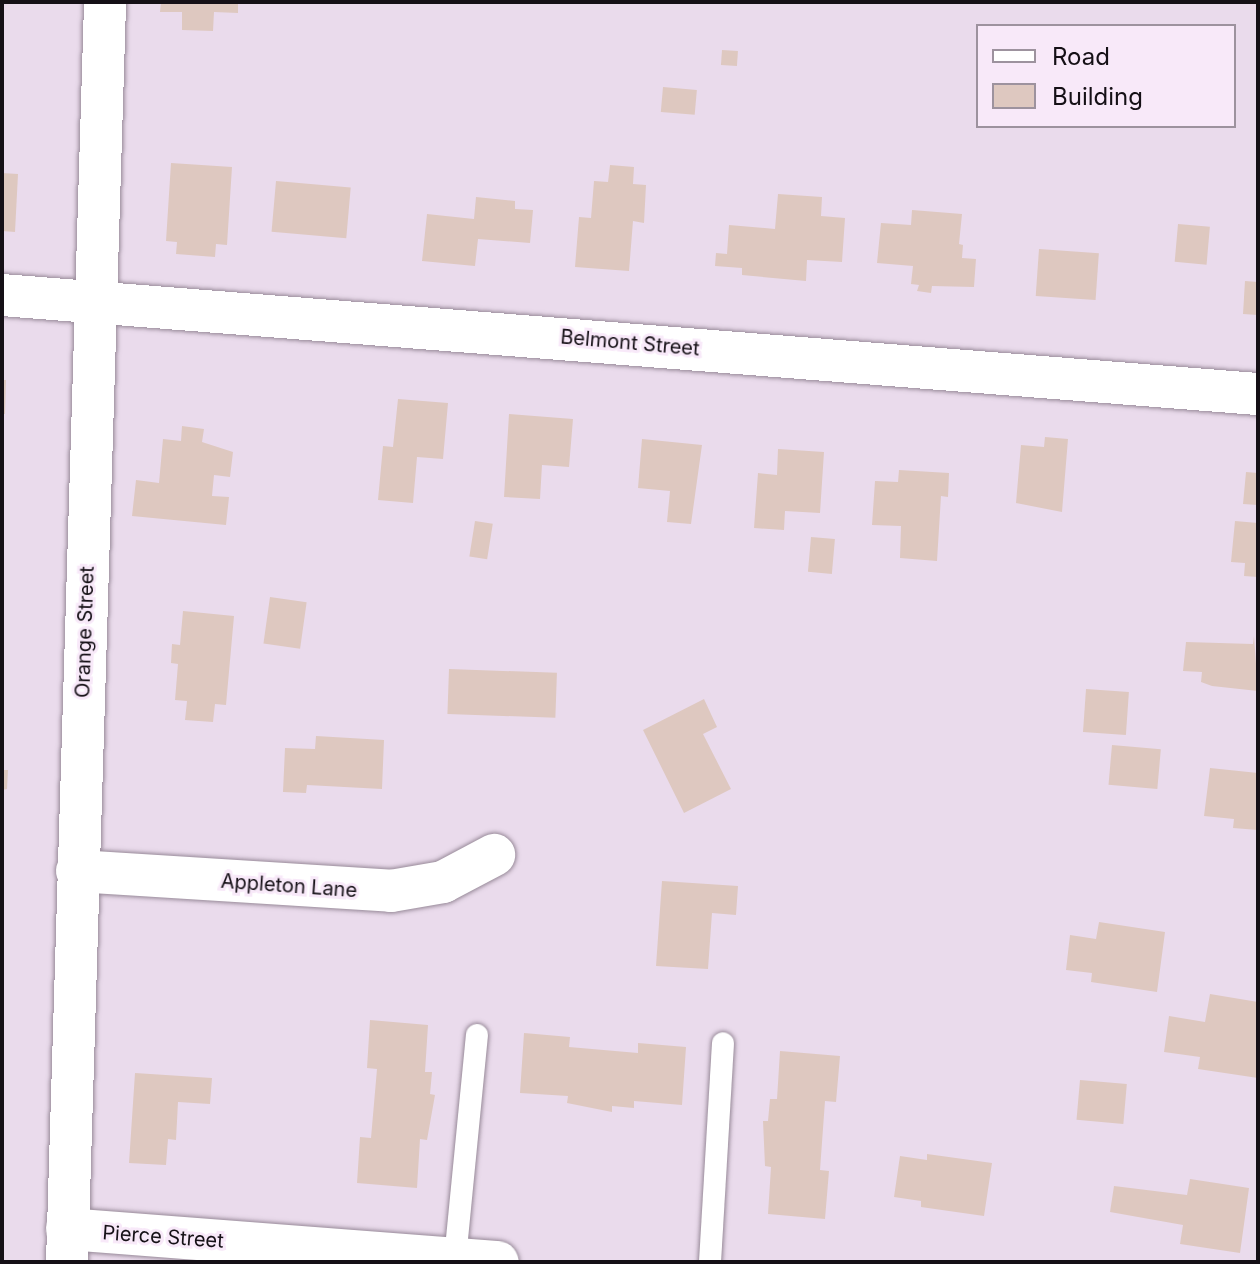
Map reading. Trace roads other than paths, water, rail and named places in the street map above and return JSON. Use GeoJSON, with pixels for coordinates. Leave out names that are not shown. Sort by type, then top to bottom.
{"type":"FeatureCollection","features":[{"type":"Feature","properties":{"kind":"street","name":"Orange Street"},"geometry":{"type":"LineString","coordinates":[[67,1246],[105,2]]}},
{"type":"Feature","properties":{"kind":"street","name":"Belmont Street"},"geometry":{"type":"LineString","coordinates":[[2,295],[96,300],[1258,394]]}},
{"type":"Feature","properties":{"kind":"street","name":"Appleton Lane"},"geometry":{"type":"LineString","coordinates":[[77,871],[391,891],[443,882],[494,855]]}},
{"type":"Feature","properties":{"kind":"street","name":"Pierce Street"},"geometry":{"type":"LineString","coordinates":[[67,1246],[498,1262]]}},
{"type":"Feature","properties":{"kind":"lane"},"geometry":{"type":"LineString","coordinates":[[455,1259],[477,1035]]}},
{"type":"Feature","properties":{"kind":"lane"},"geometry":{"type":"LineString","coordinates":[[710,1262],[723,1043]]}}]}
